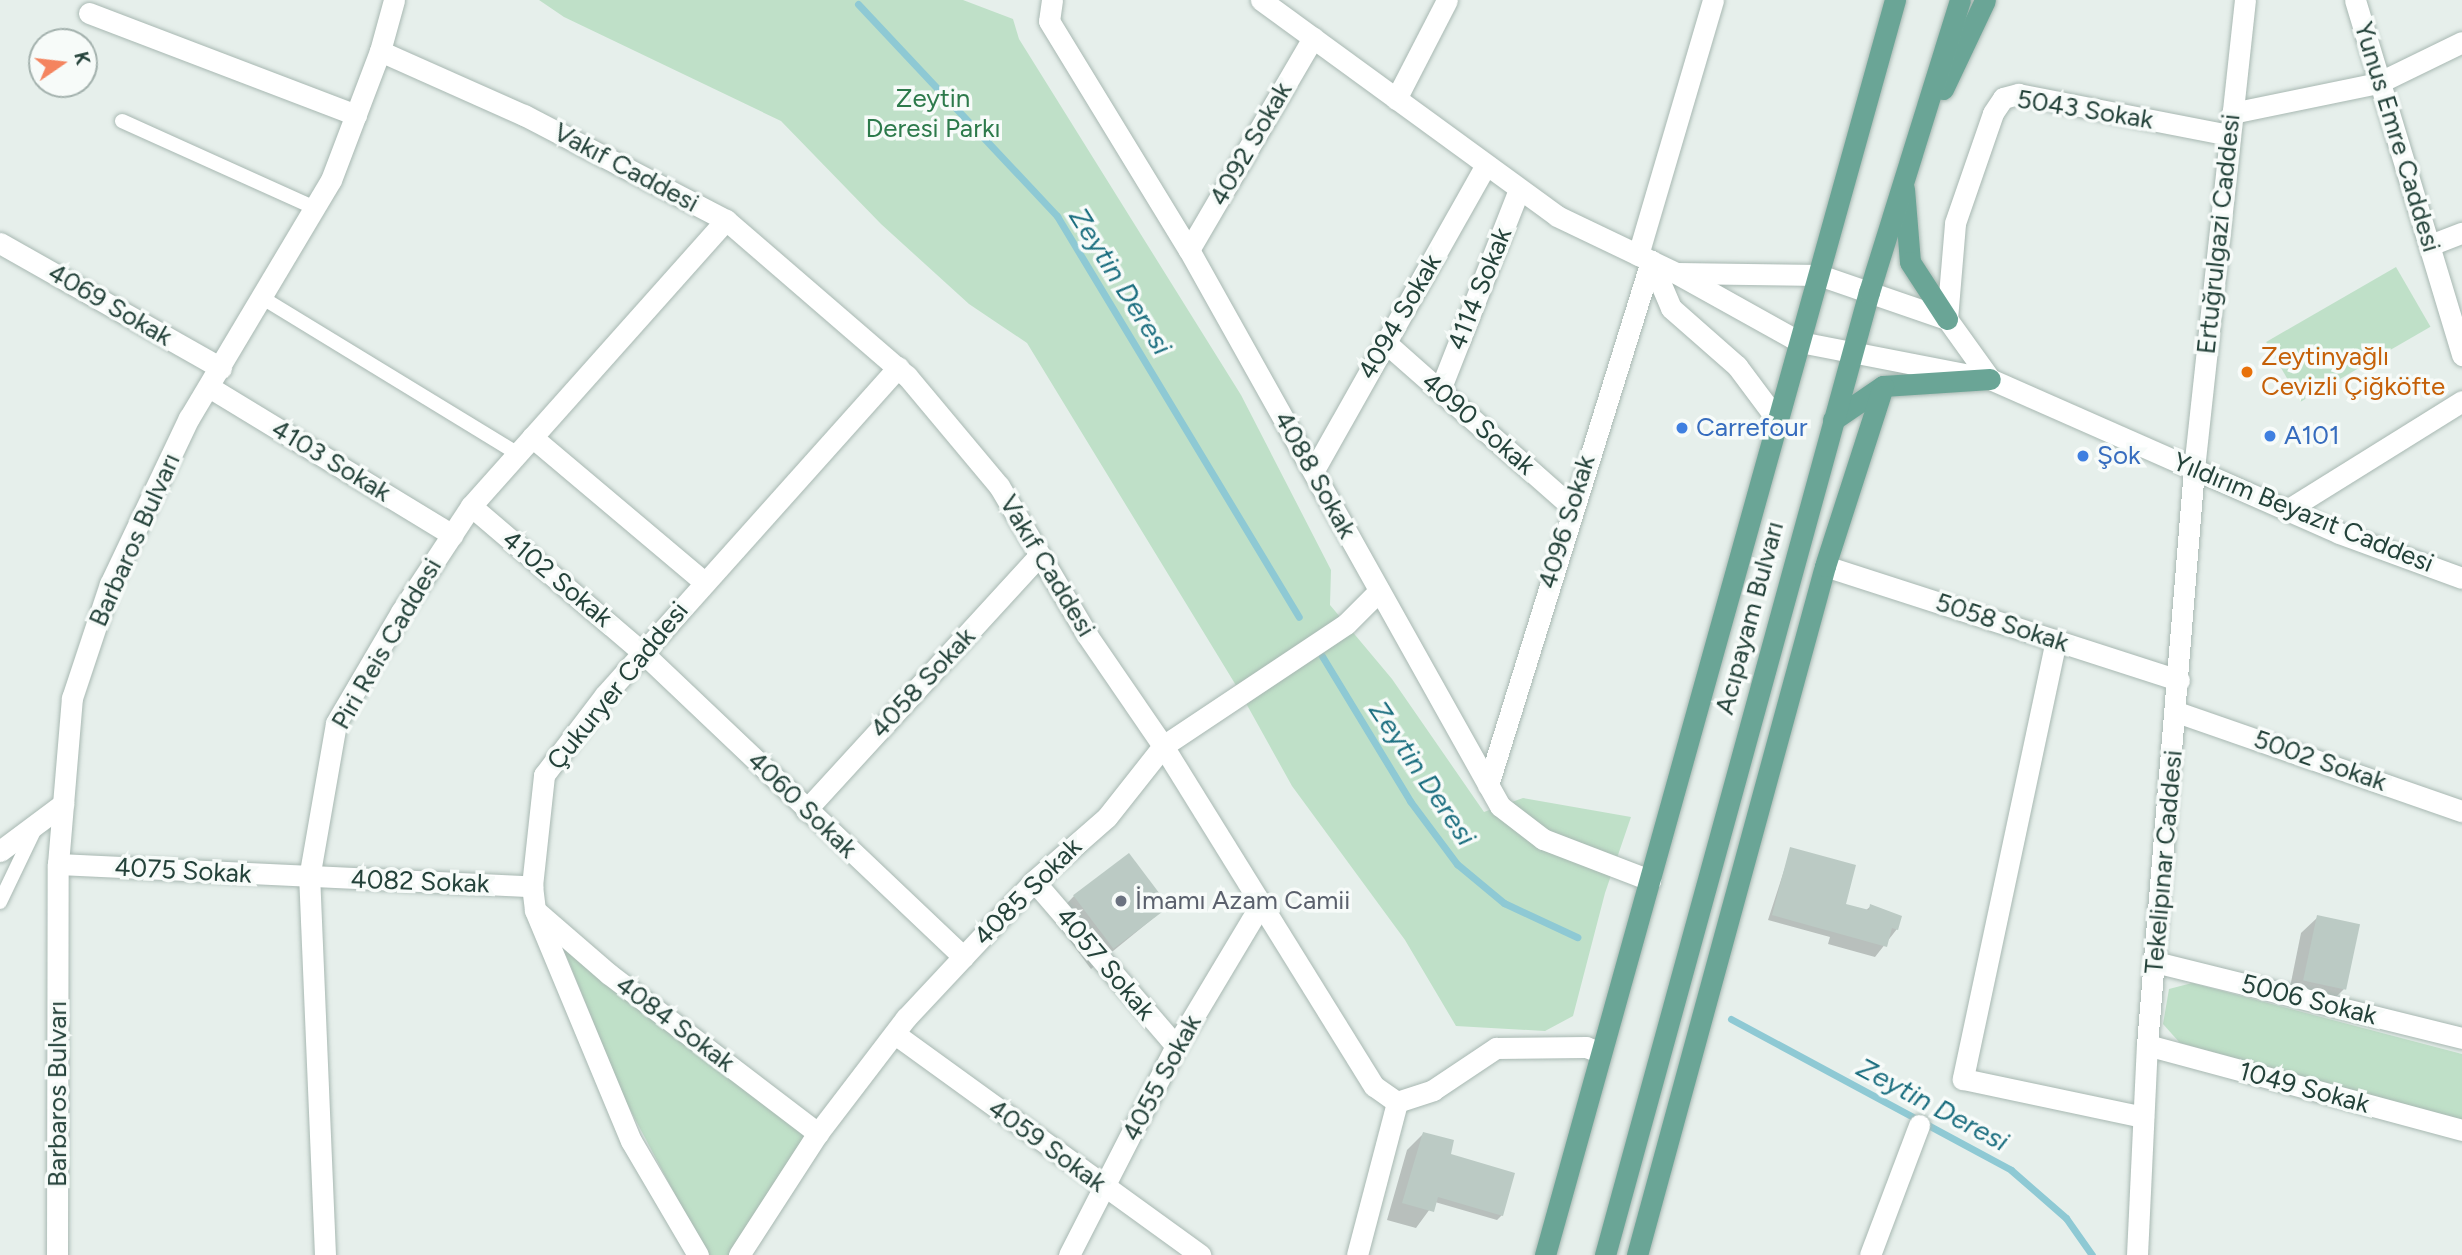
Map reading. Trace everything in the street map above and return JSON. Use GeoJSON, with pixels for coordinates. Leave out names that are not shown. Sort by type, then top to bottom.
{"type":"FeatureCollection","features":[{"type":"Feature","properties":{"kind":"main road","name":"Acıpayam Bulvarı"},"geometry":{"type":"LineString","coordinates":[[1545,1255],[1599,1052],[1650,880],[1895,0]]}},
{"type":"Feature","properties":{"kind":"main road","name":"Acıpayam Bulvarı"},"geometry":{"type":"LineString","coordinates":[[1605,1255],[1869,292],[1903,173],[1960,0]]}},
{"type":"Feature","properties":{"kind":"main road"},"geometry":{"type":"LineString","coordinates":[[1947,319],[1910,262],[1903,173],[1985,0]]}},
{"type":"Feature","properties":{"kind":"main road"},"geometry":{"type":"LineString","coordinates":[[1833,420],[1883,386],[1990,379]]}},
{"type":"Feature","properties":{"kind":"main road"},"geometry":{"type":"LineString","coordinates":[[1637,1255],[1825,566],[1883,386]]}},
{"type":"Feature","properties":{"kind":"street","name":"Barbaros Bulvarı"},"geometry":{"type":"LineString","coordinates":[[57,1255],[58,864],[72,698],[110,584],[189,418],[331,180],[380,51],[394,0]]}},
{"type":"Feature","properties":{"kind":"street","name":"4088 Sokak"},"geometry":{"type":"LineString","coordinates":[[1052,0],[1049,21],[1189,250],[1500,806],[1542,839],[1650,880]]}},
{"type":"Feature","properties":{"kind":"street","name":"Yıldırım Beyazıt Caddesi"},"geometry":{"type":"LineString","coordinates":[[1261,0],[1557,216],[1676,273],[1800,342],[1990,379],[2287,510],[2462,578]]}},
{"type":"Feature","properties":{"kind":"street"},"geometry":{"type":"LineString","coordinates":[[1396,99],[1447,0]]}},
{"type":"Feature","properties":{"kind":"street","name":"4096 Sokak"},"geometry":{"type":"LineString","coordinates":[[1488,785],[1644,258],[1713,0]]}},
{"type":"Feature","properties":{"kind":"street","name":"Ertuğrulgazi Caddesi"},"geometry":{"type":"LineString","coordinates":[[2194,469],[2245,0]]}},
{"type":"Feature","properties":{"kind":"street","name":"Yunus Emre Caddesi"},"geometry":{"type":"LineString","coordinates":[[2355,0],[2462,355]]}},
{"type":"Feature","properties":{"kind":"street"},"geometry":{"type":"LineString","coordinates":[[89,13],[356,114]]}},
{"type":"Feature","properties":{"kind":"street","name":"4092 Sokak"},"geometry":{"type":"LineString","coordinates":[[1189,250],[1312,38]]}},
{"type":"Feature","properties":{"kind":"street"},"geometry":{"type":"LineString","coordinates":[[2232,113],[2378,83],[2462,42]]}},
{"type":"Feature","properties":{"kind":"street","name":"Vakıf Caddesi"},"geometry":{"type":"LineString","coordinates":[[380,51],[524,115],[726,220],[898,367],[999,486],[1087,635],[1163,746],[1374,1086],[1397,1102]]}},
{"type":"Feature","properties":{"kind":"street","name":"5043 Sokak"},"geometry":{"type":"LineString","coordinates":[[1947,319],[1955,223],[1993,113],[2003,98],[2018,94],[2229,135]]}},
{"type":"Feature","properties":{"kind":"street","name":"4094 Sokak"},"geometry":{"type":"LineString","coordinates":[[1314,470],[1486,165]]}},
{"type":"Feature","properties":{"kind":"street","name":"4114 Sokak"},"geometry":{"type":"LineString","coordinates":[[1440,390],[1519,189]]}},
{"type":"Feature","properties":{"kind":"street","name":"Piri Reis Caddesi"},"geometry":{"type":"LineString","coordinates":[[325,1255],[309,878],[336,723],[471,506],[726,220]]}},
{"type":"Feature","properties":{"kind":"street"},"geometry":{"type":"LineString","coordinates":[[2430,245],[2462,233]]}},
{"type":"Feature","properties":{"kind":"street","name":"4069 Sokak"},"geometry":{"type":"LineString","coordinates":[[0,243],[221,368]]}},
{"type":"Feature","properties":{"kind":"street"},"geometry":{"type":"LineString","coordinates":[[1644,258],[1671,308],[1737,366],[1778,421]]}},
{"type":"Feature","properties":{"kind":"street"},"geometry":{"type":"LineString","coordinates":[[1676,273],[1819,275],[1947,319],[1990,379]]}},
{"type":"Feature","properties":{"kind":"street","name":"4090 Sokak"},"geometry":{"type":"LineString","coordinates":[[1386,342],[1571,506]]}},
{"type":"Feature","properties":{"kind":"street","name":"Çukuryer Caddesi"},"geometry":{"type":"LineString","coordinates":[[698,1255],[631,1141],[535,910],[532,886],[544,775],[642,652],[898,367]]}},
{"type":"Feature","properties":{"kind":"street","name":"4103 Sokak"},"geometry":{"type":"LineString","coordinates":[[209,387],[452,535]]}},
{"type":"Feature","properties":{"kind":"street"},"geometry":{"type":"LineString","coordinates":[[2287,510],[2462,401]]}},
{"type":"Feature","properties":{"kind":"street"},"geometry":{"type":"LineString","coordinates":[[532,437],[704,582]]}},
{"type":"Feature","properties":{"kind":"street","name":"Tekelipınar Caddesi"},"geometry":{"type":"LineString","coordinates":[[2137,1255],[2147,1045],[2177,712],[2194,469]]}},
{"type":"Feature","properties":{"kind":"street","name":"4102 Sokak"},"geometry":{"type":"LineString","coordinates":[[471,506],[642,652]]}},
{"type":"Feature","properties":{"kind":"street","name":"4058 Sokak"},"geometry":{"type":"LineString","coordinates":[[806,810],[1040,555]]}},
{"type":"Feature","properties":{"kind":"street","name":"5058 Sokak"},"geometry":{"type":"LineString","coordinates":[[1825,566],[2179,680]]}},
{"type":"Feature","properties":{"kind":"street","name":"4085 Sokak"},"geometry":{"type":"LineString","coordinates":[[739,1255],[818,1133],[895,1034],[1034,881],[1107,817],[1163,746],[1346,624],[1379,591]]}},
{"type":"Feature","properties":{"kind":"street"},"geometry":{"type":"LineString","coordinates":[[2056,640],[1963,1079],[2143,1117]]}},
{"type":"Feature","properties":{"kind":"street","name":"4060 Sokak"},"geometry":{"type":"LineString","coordinates":[[642,652],[963,957]]}},
{"type":"Feature","properties":{"kind":"street","name":"5002 Sokak"},"geometry":{"type":"LineString","coordinates":[[2177,712],[2462,811]]}},
{"type":"Feature","properties":{"kind":"street"},"geometry":{"type":"LineString","coordinates":[[0,851],[63,804]]}},
{"type":"Feature","properties":{"kind":"street","name":"4075 Sokak"},"geometry":{"type":"LineString","coordinates":[[58,864],[309,878]]}},
{"type":"Feature","properties":{"kind":"street","name":"4082 Sokak"},"geometry":{"type":"LineString","coordinates":[[309,878],[532,886]]}},
{"type":"Feature","properties":{"kind":"street","name":"4057 Sokak"},"geometry":{"type":"LineString","coordinates":[[1034,881],[1176,1046]]}},
{"type":"Feature","properties":{"kind":"street","name":"4055 Sokak"},"geometry":{"type":"LineString","coordinates":[[1069,1255],[1176,1046],[1261,904]]}},
{"type":"Feature","properties":{"kind":"street","name":"4084 Sokak"},"geometry":{"type":"LineString","coordinates":[[535,910],[609,974],[818,1133]]}},
{"type":"Feature","properties":{"kind":"street","name":"5006 Sokak"},"geometry":{"type":"LineString","coordinates":[[2155,962],[2462,1038]]}},
{"type":"Feature","properties":{"kind":"street","name":"4059 Sokak"},"geometry":{"type":"LineString","coordinates":[[895,1034],[1105,1189],[1200,1255]]}},
{"type":"Feature","properties":{"kind":"street","name":"1049 Sokak"},"geometry":{"type":"LineString","coordinates":[[2147,1045],[2462,1130]]}},
{"type":"Feature","properties":{"kind":"street"},"geometry":{"type":"LineString","coordinates":[[1357,1255],[1397,1102],[1433,1090],[1496,1048],[1586,1047],[1599,1052]]}},
{"type":"Feature","properties":{"kind":"street"},"geometry":{"type":"LineString","coordinates":[[1870,1255],[1919,1125]]}},
{"type":"Feature","properties":{"kind":"lane"},"geometry":{"type":"LineString","coordinates":[[122,121],[315,208]]}},
{"type":"Feature","properties":{"kind":"lane"},"geometry":{"type":"LineString","coordinates":[[261,297],[517,454]]}},
{"type":"Feature","properties":{"kind":"lane"},"geometry":{"type":"LineString","coordinates":[[0,902],[38,823]]}},
{"type":"Feature","properties":{"kind":"green space","name":"Zeytin Deresi Parkı"},"geometry":{"type":"Polygon","coordinates":[[[539,0],[963,0],[1013,19],[1019,39],[1241,395],[1331,570],[1330,605],[1392,679],[1484,812],[1523,798],[1631,817],[1605,893],[1573,1016],[1545,1031],[1456,1026],[1405,940],[1292,786],[1237,687],[1027,343],[969,304],[881,224],[781,121],[564,17],[539,0]]]}},
{"type":"Feature","properties":{"kind":"green space"},"geometry":{"type":"Polygon","coordinates":[[[2396,267],[2430,327],[2301,402],[2266,342],[2396,267]]]}},
{"type":"Feature","properties":{"kind":"green space"},"geometry":{"type":"Polygon","coordinates":[[[560,940],[808,1137],[729,1255],[707,1255],[625,1100],[560,940]]]}},
{"type":"Feature","properties":{"kind":"green space"},"geometry":{"type":"Polygon","coordinates":[[[2192,983],[2462,1054],[2462,1121],[2180,1043],[2163,1024],[2169,989],[2192,983]]]}},
{"type":"Feature","properties":{"kind":"building"},"geometry":{"type":"Polygon","coordinates":[[[1790,847],[1856,865],[1846,904],[1869,910],[1870,904],[1902,916],[1898,930],[1892,928],[1887,947],[1772,915],[1790,847]]]}},
{"type":"Feature","properties":{"kind":"building","name":"İmamı Azam Camii"},"geometry":{"type":"Polygon","coordinates":[[[1129,853],[1169,907],[1113,949],[1073,895],[1129,853]]]}},
{"type":"Feature","properties":{"kind":"building"},"geometry":{"type":"Polygon","coordinates":[[[2317,915],[2360,924],[2346,990],[2303,981],[2317,915]]]}},
{"type":"Feature","properties":{"kind":"building"},"geometry":{"type":"Polygon","coordinates":[[[1423,1132],[1454,1140],[1451,1154],[1515,1173],[1503,1216],[1438,1197],[1434,1212],[1402,1203],[1423,1132]]]}},
{"type":"Feature","properties":{"kind":"waterway","name":"Zeytin Deresi"},"geometry":{"type":"LineString","coordinates":[[858,4],[1057,216],[1299,617]]}},
{"type":"Feature","properties":{"kind":"waterway","name":"Zeytin Deresi"},"geometry":{"type":"LineString","coordinates":[[1322,656],[1410,801],[1457,864],[1504,903],[1577,937]]}},
{"type":"Feature","properties":{"kind":"waterway","name":"Zeytin Deresi"},"geometry":{"type":"LineString","coordinates":[[1731,1019],[2011,1170],[2066,1218],[2092,1255]]}},
{"type":"Feature","properties":{"kind":"place","name":"Zeytinyağlı Cevizli Çiğköfte"},"geometry":{"type":"Point","coordinates":[2247,372]}},
{"type":"Feature","properties":{"kind":"place","name":"Carrefour"},"geometry":{"type":"Point","coordinates":[1682,428]}},
{"type":"Feature","properties":{"kind":"place","name":"A101"},"geometry":{"type":"Point","coordinates":[2270,436]}},
{"type":"Feature","properties":{"kind":"place","name":"Şok"},"geometry":{"type":"Point","coordinates":[2083,456]}},
{"type":"Feature","properties":{"kind":"place","name":"İmamı Azam Camii"},"geometry":{"type":"Point","coordinates":[1121,901]}}]}
